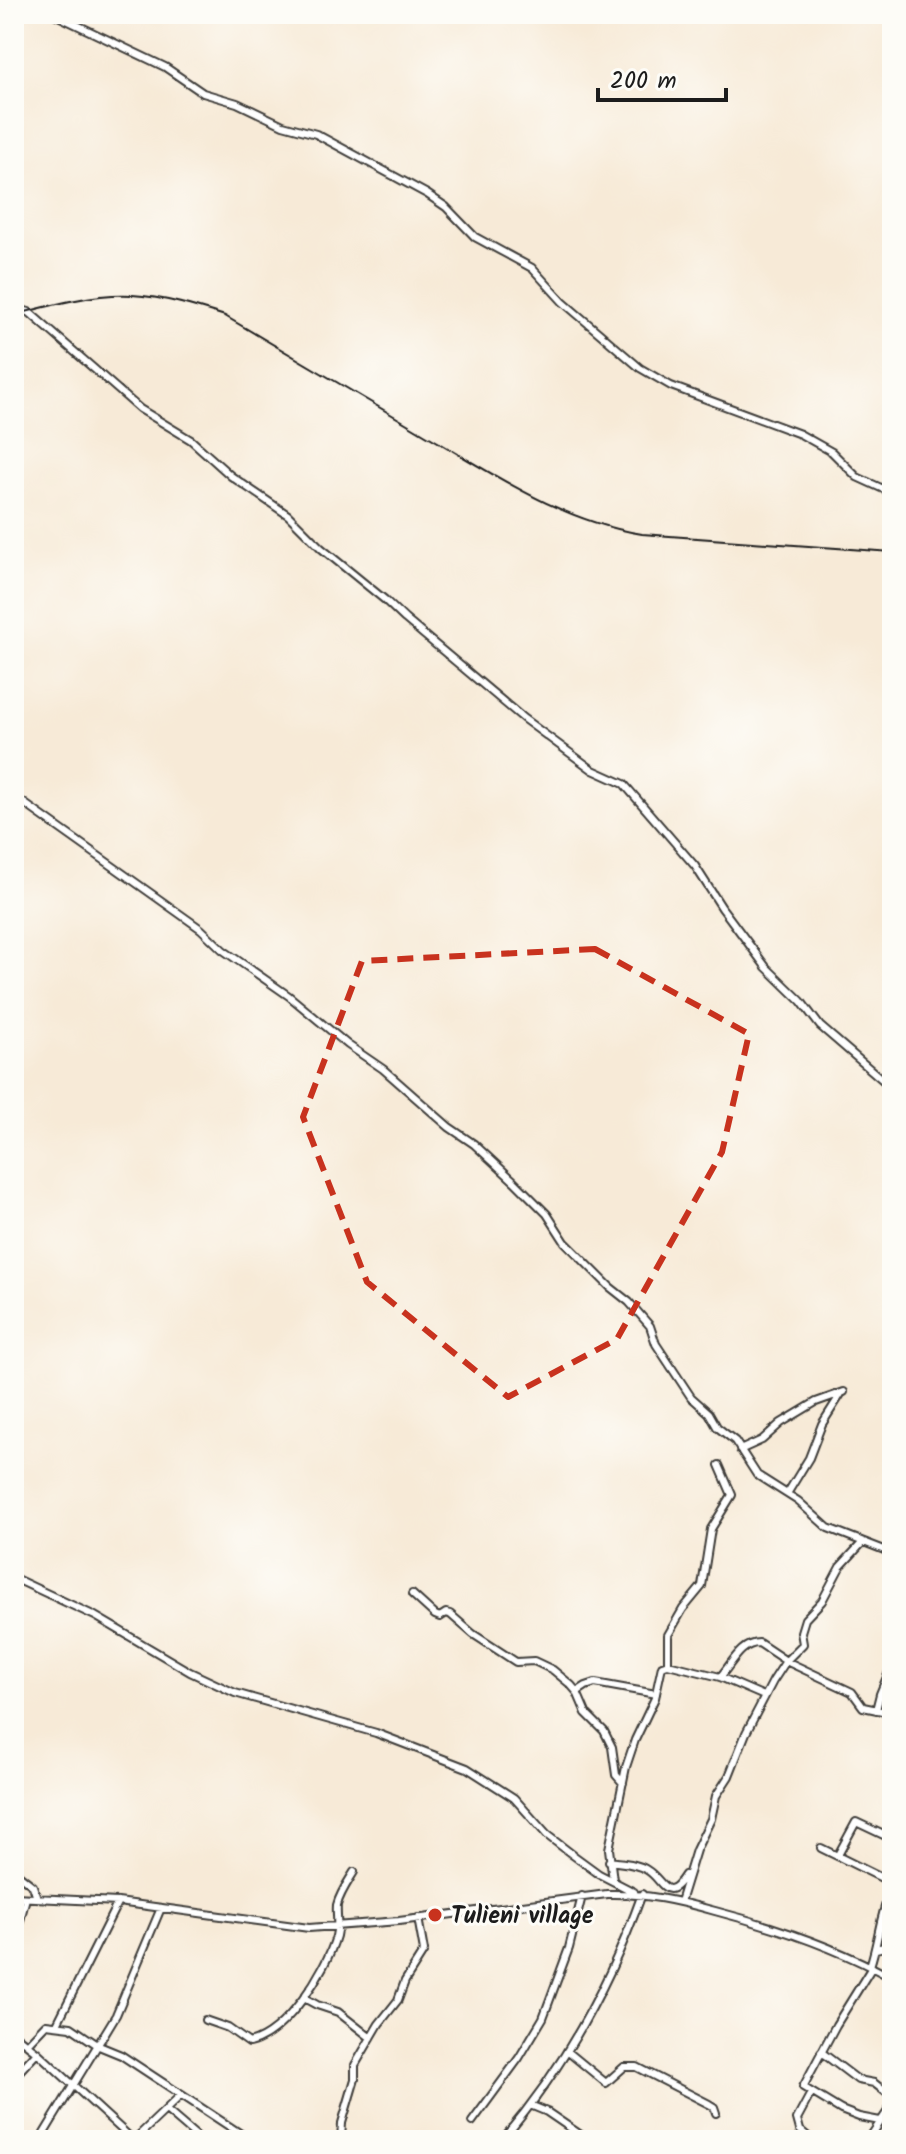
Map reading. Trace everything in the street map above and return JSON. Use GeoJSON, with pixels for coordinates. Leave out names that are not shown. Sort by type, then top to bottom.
{"type":"FeatureCollection","features":[{"type":"Feature","properties":{"kind":"street"},"geometry":{"type":"LineString","coordinates":[[54,14],[165,67],[203,93],[231,101],[283,125],[316,134],[427,194],[452,213],[475,237],[534,269],[560,300],[640,368],[671,386],[800,434],[837,455],[857,477],[892,493]]}},
{"type":"Feature","properties":{"kind":"street"},"geometry":{"type":"LineString","coordinates":[[14,308],[29,312],[140,409],[191,440],[231,476],[288,515],[321,548],[524,719],[593,770],[621,781],[695,866],[766,967],[806,1007],[820,1026],[892,1088]]}},
{"type":"Feature","properties":{"kind":"street"},"geometry":{"type":"LineString","coordinates":[[14,796],[201,929],[223,950],[289,996],[348,1045],[383,1069],[449,1127],[477,1147],[547,1214],[565,1242],[633,1306],[651,1328],[656,1344],[691,1397],[709,1413],[717,1427],[735,1441],[757,1475],[803,1505],[828,1528],[892,1553]]}},
{"type":"Feature","properties":{"kind":"street"},"geometry":{"type":"LineString","coordinates":[[740,1450],[762,1440],[781,1423],[816,1402],[842,1393],[822,1424],[809,1458],[787,1494]]}},
{"type":"Feature","properties":{"kind":"street"},"geometry":{"type":"LineString","coordinates":[[668,1664],[668,1635],[683,1609],[702,1586],[711,1529],[732,1495],[719,1465]]}},
{"type":"Feature","properties":{"kind":"street"},"geometry":{"type":"LineString","coordinates":[[680,1902],[698,1844],[711,1819],[716,1796],[729,1776],[764,1696],[786,1661],[804,1642],[801,1632],[805,1619],[822,1601],[840,1567],[863,1542]]}},
{"type":"Feature","properties":{"kind":"street"},"geometry":{"type":"LineString","coordinates":[[14,1578],[95,1616],[190,1672],[235,1693],[307,1716],[376,1733],[467,1768],[514,1798],[547,1835],[599,1874],[640,1894]]}},
{"type":"Feature","properties":{"kind":"street"},"geometry":{"type":"LineString","coordinates":[[412,1594],[435,1615],[450,1614],[473,1634],[516,1662],[530,1659],[553,1670],[577,1692],[586,1713],[600,1724],[607,1735],[616,1775],[623,1783]]}},
{"type":"Feature","properties":{"kind":"street"},"geometry":{"type":"LineString","coordinates":[[720,1677],[736,1656],[755,1642],[786,1661],[847,1689],[863,1707],[892,1713]]}},
{"type":"Feature","properties":{"kind":"street"},"geometry":{"type":"LineString","coordinates":[[613,1880],[609,1860],[623,1783],[635,1740],[656,1694],[662,1666],[668,1664],[720,1677],[764,1696]]}},
{"type":"Feature","properties":{"kind":"street"},"geometry":{"type":"LineString","coordinates":[[876,1710],[892,1665]]}},
{"type":"Feature","properties":{"kind":"street"},"geometry":{"type":"LineString","coordinates":[[577,1692],[595,1683],[656,1694]]}},
{"type":"Feature","properties":{"kind":"street"},"geometry":{"type":"LineString","coordinates":[[838,1855],[856,1822],[892,1839]]}},
{"type":"Feature","properties":{"kind":"street"},"geometry":{"type":"LineString","coordinates":[[821,1848],[892,1886],[871,1966],[804,2086],[811,2093],[849,2113],[880,2121]]}},
{"type":"Feature","properties":{"kind":"street"},"geometry":{"type":"LineString","coordinates":[[599,1874],[609,1860]]}},
{"type":"Feature","properties":{"kind":"street"},"geometry":{"type":"LineString","coordinates":[[609,1860],[643,1867],[661,1886],[669,1889],[679,1885],[688,1873]]}},
{"type":"Feature","properties":{"kind":"street"},"geometry":{"type":"LineString","coordinates":[[14,1871],[33,1886],[37,1898]]}},
{"type":"Feature","properties":{"kind":"street"},"geometry":{"type":"LineString","coordinates":[[205,2020],[228,2028],[251,2043],[270,2034],[304,1998],[330,1950],[338,1927],[339,1900],[354,1872]]}},
{"type":"Feature","properties":{"kind":"street"},"geometry":{"type":"LineString","coordinates":[[502,2140],[567,2051],[615,1964],[640,1894]]}},
{"type":"Feature","properties":{"kind":"street"},"geometry":{"type":"LineString","coordinates":[[14,1897],[118,1902],[292,1927],[338,1927],[582,1896],[640,1894],[782,1929],[871,1966],[892,1978]]}},
{"type":"Feature","properties":{"kind":"street"},"geometry":{"type":"LineString","coordinates":[[472,2122],[519,2058],[543,2018],[571,1941],[582,1896]]}},
{"type":"Feature","properties":{"kind":"street"},"geometry":{"type":"LineString","coordinates":[[14,1943],[26,1898]]}},
{"type":"Feature","properties":{"kind":"street"},"geometry":{"type":"LineString","coordinates":[[57,2024],[118,1902]]}},
{"type":"Feature","properties":{"kind":"street"},"geometry":{"type":"LineString","coordinates":[[40,2140],[122,2004],[161,1908]]}},
{"type":"Feature","properties":{"kind":"street"},"geometry":{"type":"LineString","coordinates":[[341,2140],[344,2115],[355,2079],[354,2068],[398,2000],[405,1981],[424,1951],[418,1918]]}},
{"type":"Feature","properties":{"kind":"street"},"geometry":{"type":"LineString","coordinates":[[876,1949],[892,1945]]}},
{"type":"Feature","properties":{"kind":"street"},"geometry":{"type":"LineString","coordinates":[[304,1998],[341,2014],[371,2038]]}},
{"type":"Feature","properties":{"kind":"street"},"geometry":{"type":"LineString","coordinates":[[27,2044],[42,2026],[57,2024],[71,2027],[99,2046],[130,2061],[250,2140]]}},
{"type":"Feature","properties":{"kind":"street"},"geometry":{"type":"LineString","coordinates":[[14,2034],[134,2140],[181,2095]]}},
{"type":"Feature","properties":{"kind":"street"},"geometry":{"type":"LineString","coordinates":[[567,2051],[606,2083],[624,2067],[637,2067],[714,2107],[716,2113]]}},
{"type":"Feature","properties":{"kind":"street"},"geometry":{"type":"LineString","coordinates":[[14,2077],[37,2052]]}},
{"type":"Feature","properties":{"kind":"street"},"geometry":{"type":"LineString","coordinates":[[821,2052],[858,2080],[874,2083],[892,2097]]}},
{"type":"Feature","properties":{"kind":"street"},"geometry":{"type":"LineString","coordinates":[[811,2093],[797,2119],[800,2130],[812,2140]]}},
{"type":"Feature","properties":{"kind":"street"},"geometry":{"type":"LineString","coordinates":[[530,2105],[547,2112],[588,2140]]}},
{"type":"Feature","properties":{"kind":"street"},"geometry":{"type":"LineString","coordinates":[[868,2140],[892,2105]]}},
{"type":"Feature","properties":{"kind":"street"},"geometry":{"type":"LineString","coordinates":[[166,2110],[201,2140]]}},
{"type":"Feature","properties":{"kind":"highlighted area"},"geometry":{"type":"Polygon","coordinates":[[[595,949],[749,1034],[722,1152],[617,1339],[508,1397],[367,1282],[303,1117],[362,961],[595,949]]]}},
{"type":"Feature","properties":{"kind":"railway"},"geometry":{"type":"LineString","coordinates":[[14,315],[73,300],[118,295],[190,305],[225,316],[503,480],[584,519],[642,534],[892,552]]}},
{"type":"Feature","properties":{"kind":"place","name":"Tulieni village"},"geometry":{"type":"Point","coordinates":[435,1915]}}]}
